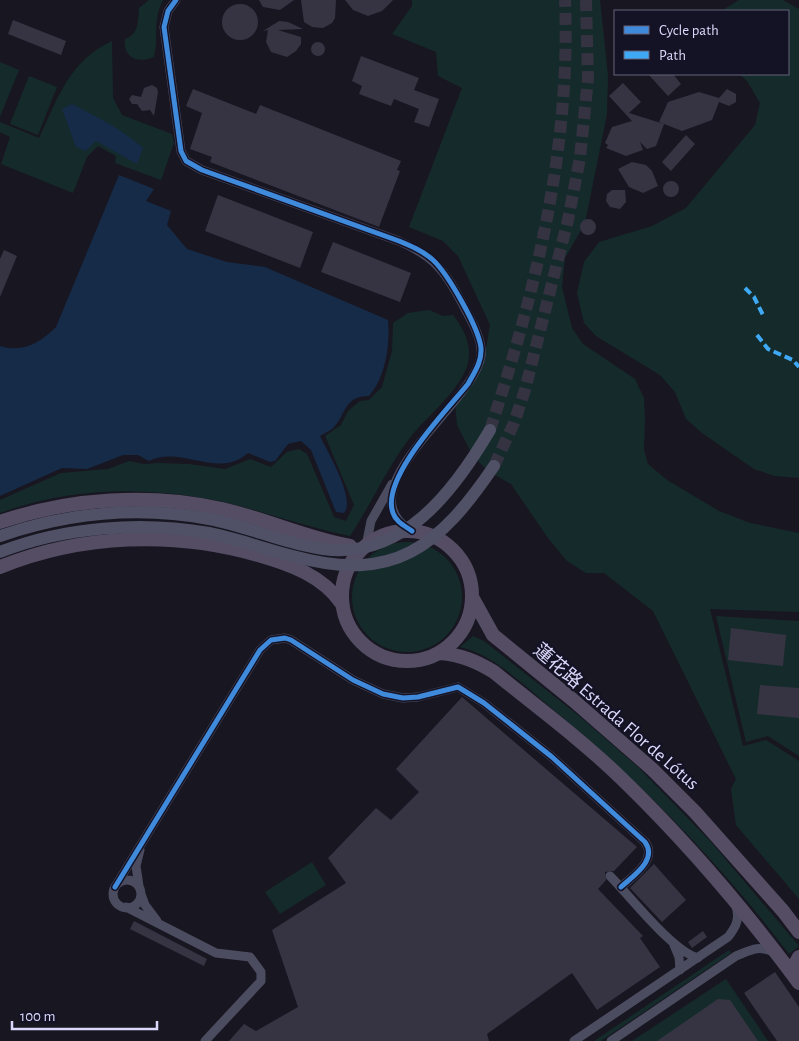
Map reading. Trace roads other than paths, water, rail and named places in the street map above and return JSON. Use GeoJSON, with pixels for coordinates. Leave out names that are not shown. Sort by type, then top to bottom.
{"type":"FeatureCollection","features":[{"type":"Feature","properties":{"kind":"main road"},"geometry":{"type":"LineString","coordinates":[[0,536],[56,519],[148,513],[209,519],[323,549],[367,548],[401,533],[429,511],[456,483],[490,430]]}},
{"type":"Feature","properties":{"kind":"main road"},"geometry":{"type":"LineString","coordinates":[[0,552],[36,541],[86,531],[171,528],[236,539],[312,560],[356,566],[379,564],[410,554],[446,527],[477,492],[494,466]]}},
{"type":"Feature","properties":{"kind":"main road"},"geometry":{"type":"LineString","coordinates":[[0,522],[52,508],[97,502],[136,500],[179,502],[230,511],[334,543],[366,546]]}},
{"type":"Feature","properties":{"kind":"main road"},"geometry":{"type":"LineString","coordinates":[[0,567],[43,552],[122,540],[208,543],[275,560],[296,568],[332,590],[342,604],[352,631],[365,646],[382,657],[402,662],[422,660],[440,653],[454,641],[463,630],[472,607],[472,597],[468,575],[459,558],[447,546],[427,534],[412,531],[390,534],[366,546],[356,556],[347,571],[342,604]]}},
{"type":"Feature","properties":{"kind":"main road","name":"蓮花路 Estrada Flor de Lótus"},"geometry":{"type":"LineString","coordinates":[[472,597],[493,635],[573,700],[652,769],[695,812],[783,911],[799,932]]}},
{"type":"Feature","properties":{"kind":"main road"},"geometry":{"type":"LineString","coordinates":[[440,653],[459,655],[475,660],[494,672],[628,784],[675,832],[734,899],[796,978]]}},
{"type":"Feature","properties":{"kind":"main road"},"geometry":{"type":"LineString","coordinates":[[796,978],[794,966],[799,957]]}},
{"type":"Feature","properties":{"kind":"street"},"geometry":{"type":"LineString","coordinates":[[176,0],[168,12],[164,27],[181,151],[186,161],[202,170],[399,242],[426,254],[442,270],[468,314],[481,348],[477,368],[468,384],[400,471],[371,521],[366,546]]}},
{"type":"Feature","properties":{"kind":"street"},"geometry":{"type":"LineString","coordinates":[[400,471],[393,491],[392,507],[396,519],[412,531]]}},
{"type":"Feature","properties":{"kind":"street"},"geometry":{"type":"LineString","coordinates":[[205,1041],[261,981],[261,972],[250,958],[216,953],[126,907],[115,900],[115,887],[260,650],[271,640],[285,638],[352,680],[383,694],[418,697],[454,686],[464,689],[484,703],[590,789],[645,842],[649,851],[648,859],[621,887]]}},
{"type":"Feature","properties":{"kind":"street"},"geometry":{"type":"LineString","coordinates":[[126,907],[136,904],[140,891],[136,866],[144,840]]}},
{"type":"Feature","properties":{"kind":"street"},"geometry":{"type":"LineString","coordinates":[[610,876],[671,941],[687,953],[698,958]]}},
{"type":"Feature","properties":{"kind":"street"},"geometry":{"type":"LineString","coordinates":[[115,887],[125,880],[134,881],[148,911],[167,928]]}},
{"type":"Feature","properties":{"kind":"street"},"geometry":{"type":"LineString","coordinates":[[574,1041],[728,937],[735,928],[739,916],[734,899]]}},
{"type":"Feature","properties":{"kind":"street"},"geometry":{"type":"LineString","coordinates":[[671,941],[678,953],[680,970]]}},
{"type":"Feature","properties":{"kind":"street"},"geometry":{"type":"LineString","coordinates":[[611,1041],[736,956],[762,947],[778,955]]}},
{"type":"Feature","properties":{"kind":"water"},"geometry":{"type":"Polygon","coordinates":[[[72,104],[118,129],[143,148],[137,164],[96,141],[86,151],[76,147],[62,109],[72,104]]]}},
{"type":"Feature","properties":{"kind":"water"},"geometry":{"type":"Polygon","coordinates":[[[119,175],[154,189],[146,201],[171,211],[167,225],[187,249],[227,262],[265,267],[388,320],[386,360],[375,388],[369,396],[350,402],[334,427],[320,436],[344,486],[347,506],[344,513],[336,512],[311,450],[301,441],[288,444],[275,461],[270,462],[248,453],[236,460],[225,463],[212,463],[174,457],[161,457],[149,461],[138,455],[123,455],[87,469],[62,468],[0,496],[0,346],[16,348],[31,345],[44,338],[56,327],[119,175]]]}},
{"type":"Feature","properties":{"kind":"tunnel"},"geometry":{"type":"LineString","coordinates":[[490,430],[522,325],[536,272],[547,218],[562,110],[565,0]]}},
{"type":"Feature","properties":{"kind":"tunnel"},"geometry":{"type":"LineString","coordinates":[[494,466],[514,423],[525,390],[568,220],[580,158],[588,79],[586,0]]}}]}
